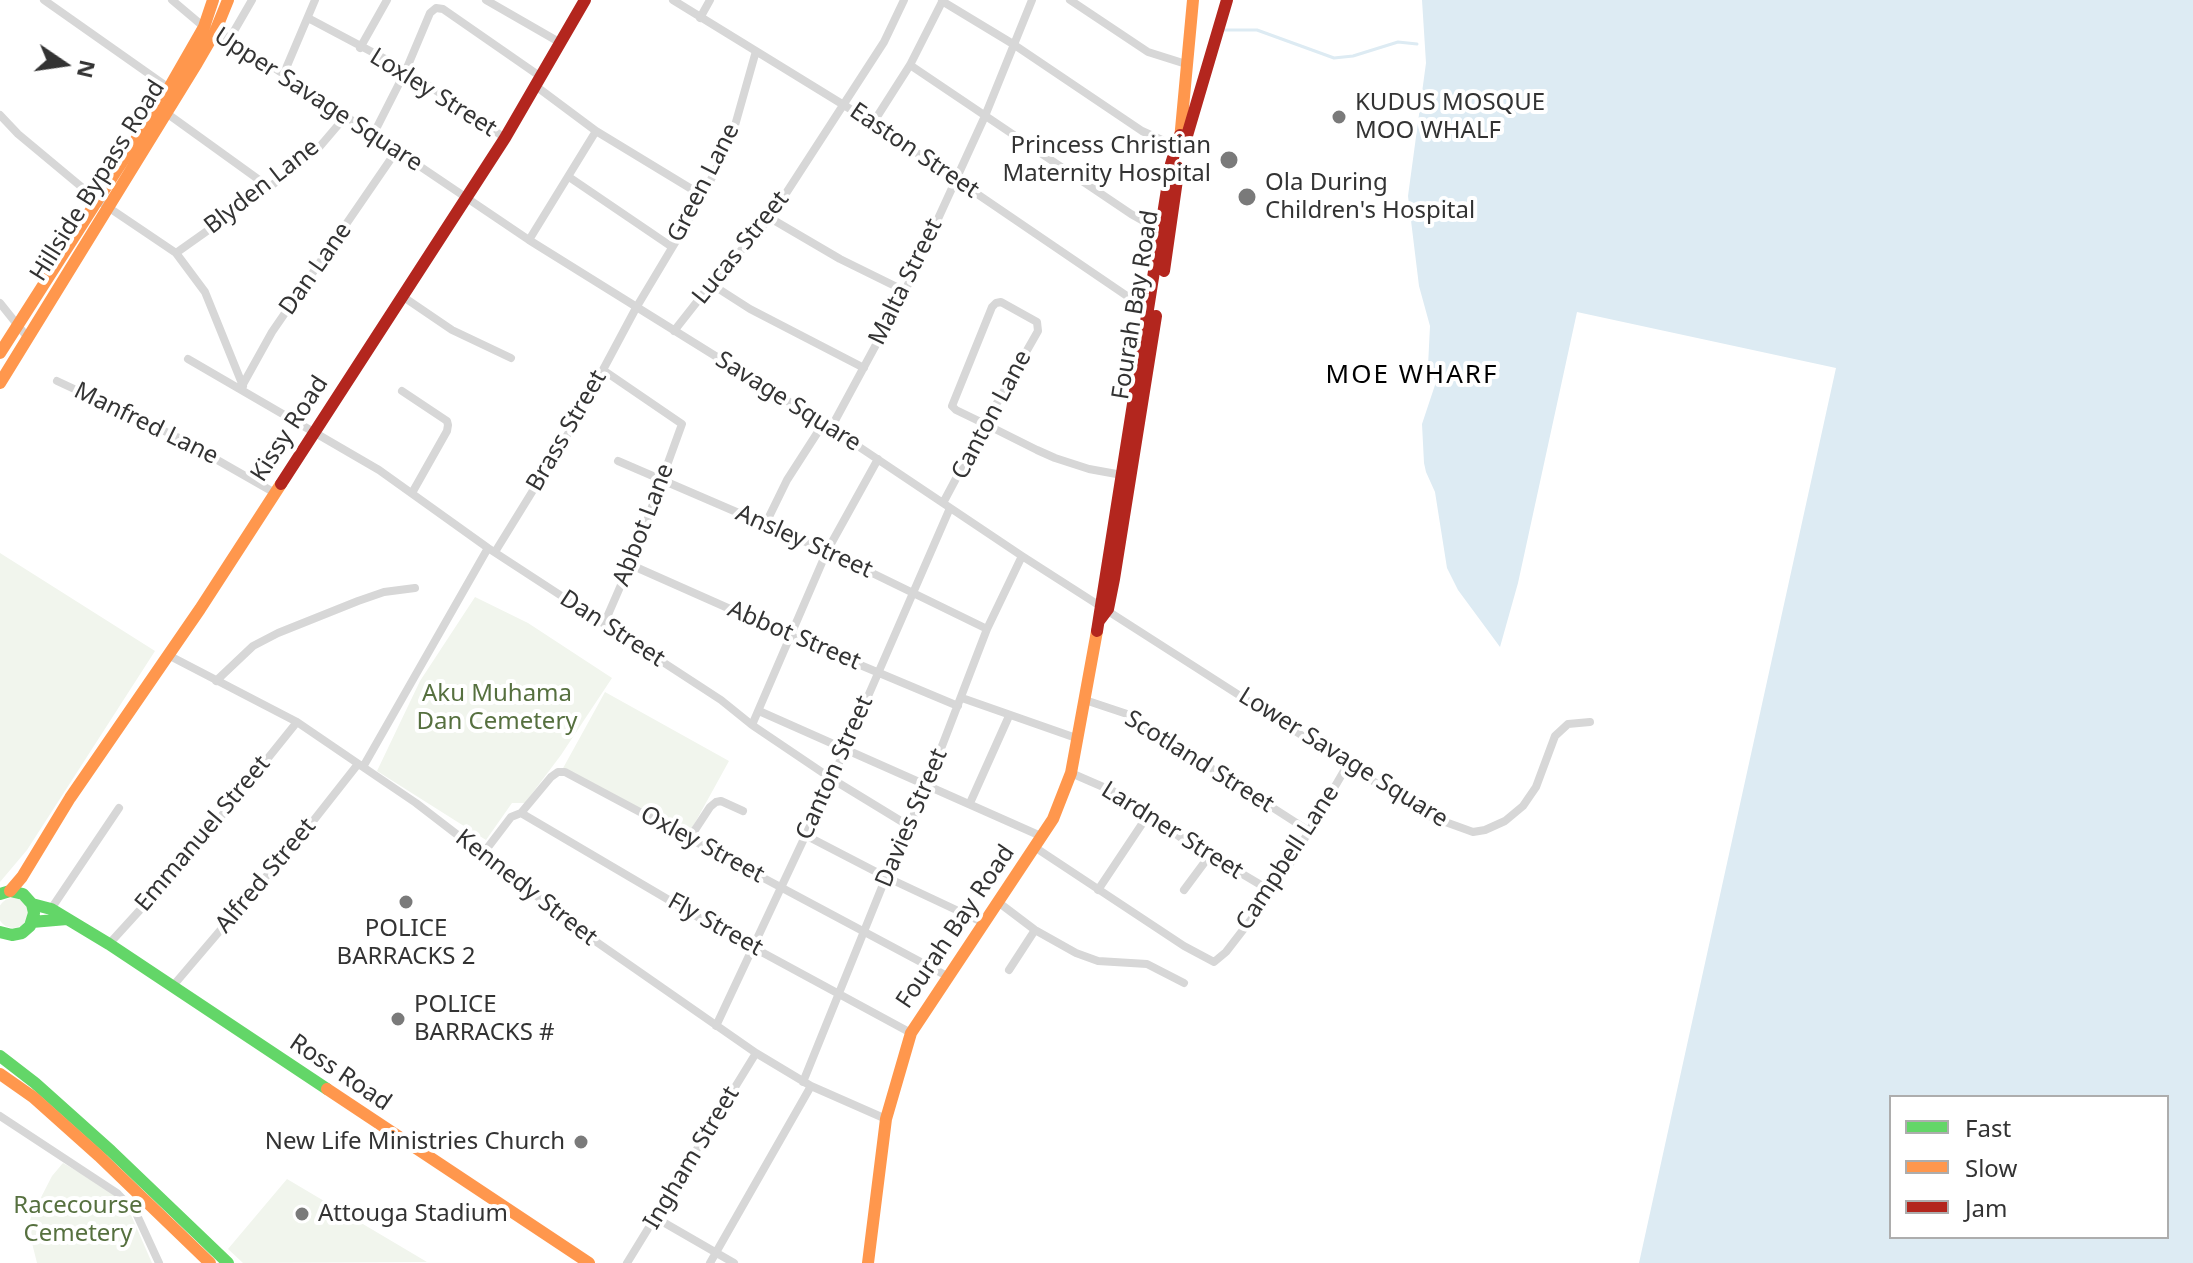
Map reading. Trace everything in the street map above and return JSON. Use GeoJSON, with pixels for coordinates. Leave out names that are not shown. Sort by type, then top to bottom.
{"type":"FeatureCollection","features":[{"type":"Feature","properties":{"kind":"main road","name":"Hillside Bypass Road"},"geometry":{"type":"LineString","coordinates":[[0,353],[16,324],[165,112],[210,29],[213,0]]}},
{"type":"Feature","properties":{"kind":"main road","name":"Hillside Bypass Road"},"geometry":{"type":"LineString","coordinates":[[0,383],[169,88],[228,0]]}},
{"type":"Feature","properties":{"kind":"main road","name":"Kissy Road"},"geometry":{"type":"LineString","coordinates":[[5,892],[22,877],[70,798],[275,493],[505,138],[585,0]]}},
{"type":"Feature","properties":{"kind":"main road","name":"Fourah Bay Road"},"geometry":{"type":"LineString","coordinates":[[868,1263],[886,1119],[911,1033],[1040,843],[1071,773],[1114,554],[1179,143],[1193,0]]}},
{"type":"Feature","properties":{"kind":"main road"},"geometry":{"type":"LineString","coordinates":[[1179,143],[1227,0]]}},
{"type":"Feature","properties":{"kind":"main road","name":"Fourah Bay Road"},"geometry":{"type":"LineString","coordinates":[[1114,554],[1122,475],[1131,444],[1161,231],[1179,143]]}},
{"type":"Feature","properties":{"kind":"main road"},"geometry":{"type":"LineString","coordinates":[[22,877],[32,922]]}},
{"type":"Feature","properties":{"kind":"main road","name":"Ross Road"},"geometry":{"type":"LineString","coordinates":[[5,892],[51,909],[109,944],[589,1263]]}},
{"type":"Feature","properties":{"kind":"main road"},"geometry":{"type":"LineString","coordinates":[[1,934],[17,935],[32,922],[67,919]]}},
{"type":"Feature","properties":{"kind":"main road"},"geometry":{"type":"LineString","coordinates":[[0,1056],[111,1151],[228,1263]]}},
{"type":"Feature","properties":{"kind":"main road"},"geometry":{"type":"LineString","coordinates":[[0,1074],[33,1097],[210,1263]]}},
{"type":"Feature","properties":{"kind":"street"},"geometry":{"type":"LineString","coordinates":[[44,0],[169,88]]}},
{"type":"Feature","properties":{"kind":"street","name":"Upper Savage Square"},"geometry":{"type":"LineString","coordinates":[[172,0],[210,29],[230,38],[284,73],[466,198]]}},
{"type":"Feature","properties":{"kind":"street"},"geometry":{"type":"LineString","coordinates":[[230,38],[252,0]]}},
{"type":"Feature","properties":{"kind":"street"},"geometry":{"type":"LineString","coordinates":[[284,73],[315,0]]}},
{"type":"Feature","properties":{"kind":"street"},"geometry":{"type":"LineString","coordinates":[[360,48],[387,0]]}},
{"type":"Feature","properties":{"kind":"street"},"geometry":{"type":"LineString","coordinates":[[486,0],[559,42]]}},
{"type":"Feature","properties":{"kind":"street","name":"Easton Street"},"geometry":{"type":"LineString","coordinates":[[673,0],[873,123],[1149,311]]}},
{"type":"Feature","properties":{"kind":"street"},"geometry":{"type":"LineString","coordinates":[[700,18],[710,0]]}},
{"type":"Feature","properties":{"kind":"street","name":"Lucas Street"},"geometry":{"type":"LineString","coordinates":[[674,331],[770,218],[884,42],[904,0]]}},
{"type":"Feature","properties":{"kind":"street","name":"Malta Street"},"geometry":{"type":"LineString","coordinates":[[765,525],[787,480],[864,368],[905,291],[985,116],[1032,0]]}},
{"type":"Feature","properties":{"kind":"street"},"geometry":{"type":"LineString","coordinates":[[1070,0],[1148,52],[1186,64]]}},
{"type":"Feature","properties":{"kind":"street"},"geometry":{"type":"LineString","coordinates":[[873,123],[910,65],[943,1],[1142,131],[1179,143]]}},
{"type":"Feature","properties":{"kind":"street"},"geometry":{"type":"LineString","coordinates":[[373,135],[430,13],[436,8],[443,9],[539,82],[596,131],[703,196]]}},
{"type":"Feature","properties":{"kind":"street","name":"Loxley Street"},"geometry":{"type":"LineString","coordinates":[[308,18],[406,70],[505,138]]}},
{"type":"Feature","properties":{"kind":"street","name":"Green Lane"},"geometry":{"type":"LineString","coordinates":[[636,308],[703,196],[732,136],[756,51]]}},
{"type":"Feature","properties":{"kind":"street"},"geometry":{"type":"LineString","coordinates":[[910,65],[1161,231]]}},
{"type":"Feature","properties":{"kind":"street"},"geometry":{"type":"LineString","coordinates":[[165,112],[269,187]]}},
{"type":"Feature","properties":{"kind":"street"},"geometry":{"type":"LineString","coordinates":[[0,115],[18,134],[101,203],[176,253],[205,292],[242,388]]}},
{"type":"Feature","properties":{"kind":"street","name":"Blyden Lane"},"geometry":{"type":"LineString","coordinates":[[176,253],[316,151],[345,117]]}},
{"type":"Feature","properties":{"kind":"street"},"geometry":{"type":"LineString","coordinates":[[529,240],[596,131]]}},
{"type":"Feature","properties":{"kind":"street","name":"Dan Lane"},"geometry":{"type":"LineString","coordinates":[[242,388],[272,332],[397,150]]}},
{"type":"Feature","properties":{"kind":"street"},"geometry":{"type":"LineString","coordinates":[[569,177],[672,247]]}},
{"type":"Feature","properties":{"kind":"street","name":"Savage Square"},"geometry":{"type":"LineString","coordinates":[[466,198],[827,426],[1104,607]]}},
{"type":"Feature","properties":{"kind":"street"},"geometry":{"type":"LineString","coordinates":[[770,218],[840,259],[905,291]]}},
{"type":"Feature","properties":{"kind":"street"},"geometry":{"type":"LineString","coordinates":[[711,284],[750,309],[864,368]]}},
{"type":"Feature","properties":{"kind":"street"},"geometry":{"type":"LineString","coordinates":[[402,296],[452,330],[511,358]]}},
{"type":"Feature","properties":{"kind":"street","name":"Canton Lane"},"geometry":{"type":"LineString","coordinates":[[947,506],[985,424],[1039,326],[1001,302],[992,307],[952,406],[985,424]]}},
{"type":"Feature","properties":{"kind":"street"},"geometry":{"type":"LineString","coordinates":[[0,303],[28,338]]}},
{"type":"Feature","properties":{"kind":"street","name":"Brass Street"},"geometry":{"type":"LineString","coordinates":[[361,765],[492,550],[574,424],[636,308]]}},
{"type":"Feature","properties":{"kind":"street","name":"Dan Street"},"geometry":{"type":"LineString","coordinates":[[188,359],[345,448],[492,550],[721,700],[832,779],[909,826]]}},
{"type":"Feature","properties":{"kind":"street","name":"Abbot Lane"},"geometry":{"type":"LineString","coordinates":[[603,370],[682,424],[631,565],[604,624]]}},
{"type":"Feature","properties":{"kind":"street","name":"Manfred Lane"},"geometry":{"type":"LineString","coordinates":[[57,381],[177,437],[275,493]]}},
{"type":"Feature","properties":{"kind":"street"},"geometry":{"type":"LineString","coordinates":[[402,391],[447,421],[448,425],[412,493]]}},
{"type":"Feature","properties":{"kind":"street"},"geometry":{"type":"LineString","coordinates":[[985,424],[1064,461],[1122,475]]}},
{"type":"Feature","properties":{"kind":"street"},"geometry":{"type":"LineString","coordinates":[[752,725],[827,551],[878,459]]}},
{"type":"Feature","properties":{"kind":"street","name":"Ansley Street"},"geometry":{"type":"LineString","coordinates":[[618,461],[827,551],[987,629]]}},
{"type":"Feature","properties":{"kind":"street","name":"Canton Street"},"geometry":{"type":"LineString","coordinates":[[716,1026],[832,779],[947,506]]}},
{"type":"Feature","properties":{"kind":"street","name":"Davies Street"},"geometry":{"type":"LineString","coordinates":[[710,1263],[807,1084],[839,993],[886,877],[927,785],[987,629],[1022,556]]}},
{"type":"Feature","properties":{"kind":"street","name":"Abbot Street"},"geometry":{"type":"LineString","coordinates":[[631,565],[877,672],[1079,739]]}},
{"type":"Feature","properties":{"kind":"street"},"geometry":{"type":"LineString","coordinates":[[216,681],[253,646],[278,633],[384,592],[415,588]]}},
{"type":"Feature","properties":{"kind":"street","name":"Lower Savage Square"},"geometry":{"type":"LineString","coordinates":[[1104,607],[1435,819],[1473,832],[1505,821],[1523,806],[1536,787],[1555,736],[1568,724],[1590,722]]}},
{"type":"Feature","properties":{"kind":"street","name":"Kennedy Street"},"geometry":{"type":"LineString","coordinates":[[168,655],[297,722],[361,765],[416,803],[598,943],[756,1053],[807,1084],[886,1119]]}},
{"type":"Feature","properties":{"kind":"street","name":"Scotland Street"},"geometry":{"type":"LineString","coordinates":[[1085,700],[1127,714],[1309,831]]}},
{"type":"Feature","properties":{"kind":"street"},"geometry":{"type":"LineString","coordinates":[[759,711],[970,803],[1040,843],[1098,890],[1148,815]]}},
{"type":"Feature","properties":{"kind":"street"},"geometry":{"type":"LineString","coordinates":[[970,803],[1009,716]]}},
{"type":"Feature","properties":{"kind":"street","name":"Emmanuel Street"},"geometry":{"type":"LineString","coordinates":[[109,944],[190,855],[297,722]]}},
{"type":"Feature","properties":{"kind":"street","name":"Campbell Lane"},"geometry":{"type":"LineString","coordinates":[[1098,890],[1209,962],[1214,962],[1226,952],[1271,891],[1348,764]]}},
{"type":"Feature","properties":{"kind":"street","name":"Alfred Street"},"geometry":{"type":"LineString","coordinates":[[172,987],[361,765]]}},
{"type":"Feature","properties":{"kind":"street","name":"Oxley Street"},"geometry":{"type":"LineString","coordinates":[[482,855],[511,817],[521,813],[551,777],[565,772],[947,976]]}},
{"type":"Feature","properties":{"kind":"street","name":"Lardner Street"},"geometry":{"type":"LineString","coordinates":[[1071,773],[1124,796],[1148,815],[1271,891]]}},
{"type":"Feature","properties":{"kind":"street"},"geometry":{"type":"LineString","coordinates":[[689,839],[716,802],[721,801],[743,811]]}},
{"type":"Feature","properties":{"kind":"street"},"geometry":{"type":"LineString","coordinates":[[51,909],[119,808]]}},
{"type":"Feature","properties":{"kind":"street","name":"Fly Street"},"geometry":{"type":"LineString","coordinates":[[521,813],[911,1033]]}},
{"type":"Feature","properties":{"kind":"street"},"geometry":{"type":"LineString","coordinates":[[805,835],[984,923]]}},
{"type":"Feature","properties":{"kind":"street"},"geometry":{"type":"LineString","coordinates":[[1184,890],[1210,855]]}},
{"type":"Feature","properties":{"kind":"street"},"geometry":{"type":"LineString","coordinates":[[998,902],[1035,930],[1076,953],[1098,961],[1147,964],[1184,983]]}},
{"type":"Feature","properties":{"kind":"street"},"geometry":{"type":"LineString","coordinates":[[1009,970],[1035,930]]}},
{"type":"Feature","properties":{"kind":"street","name":"Ingham Street"},"geometry":{"type":"LineString","coordinates":[[627,1263],[756,1053]]}},
{"type":"Feature","properties":{"kind":"street"},"geometry":{"type":"LineString","coordinates":[[0,1116],[117,1193],[145,1227],[159,1263]]}},
{"type":"Feature","properties":{"kind":"street"},"geometry":{"type":"LineString","coordinates":[[656,1218],[734,1263]]}},
{"type":"Feature","properties":{"kind":"green space"},"geometry":{"type":"Polygon","coordinates":[[[0,553],[155,651],[27,850],[0,882],[0,553]]]}},
{"type":"Feature","properties":{"kind":"green space","name":"Aku Muhama Dan Cemetery"},"geometry":{"type":"Polygon","coordinates":[[[475,597],[528,623],[612,678],[525,803],[512,803],[486,840],[377,771],[420,681],[475,597]]]}},
{"type":"Feature","properties":{"kind":"green space"},"geometry":{"type":"Polygon","coordinates":[[[605,692],[729,761],[686,839],[562,770],[605,692]]]}},
{"type":"Feature","properties":{"kind":"green space"},"geometry":{"type":"Polygon","coordinates":[[[7,899],[19,899],[27,907],[27,919],[19,927],[7,927],[-1,919],[-1,907],[7,899]]]}},
{"type":"Feature","properties":{"kind":"green space","name":"Racecourse Cemetery"},"geometry":{"type":"Polygon","coordinates":[[[63,1163],[115,1193],[131,1215],[152,1263],[37,1263],[28,1227],[52,1176],[63,1163]]]}},
{"type":"Feature","properties":{"kind":"green space","name":"Attouga Stadium"},"geometry":{"type":"Polygon","coordinates":[[[287,1179],[427,1262],[243,1263],[228,1249],[287,1179]]]}},
{"type":"Feature","properties":{"kind":"shaded area"},"geometry":{"type":"Polygon","coordinates":[[[1422,0],[2193,0],[2193,1263],[1639,1263],[1836,368],[1577,312],[1518,583],[1500,647],[1458,590],[1447,568],[1435,492],[1424,463],[1422,424],[1436,382],[1428,366],[1430,326],[1419,286],[1408,196],[1426,63],[1422,0]]]}},
{"type":"Feature","properties":{"kind":"waterway"},"geometry":{"type":"LineString","coordinates":[[1220,30],[1257,30],[1334,58],[1353,56],[1398,42],[1417,44]]}},
{"type":"Feature","properties":{"kind":"traffic: fast"},"geometry":{"type":"LineString","coordinates":[[0,894],[10,891],[23,894],[32,904],[34,913],[30,926],[22,933],[12,935],[0,932]]}},
{"type":"Feature","properties":{"kind":"traffic: fast"},"geometry":{"type":"LineString","coordinates":[[32,904],[51,909],[109,944],[327,1089]]}},
{"type":"Feature","properties":{"kind":"traffic: fast"},"geometry":{"type":"LineString","coordinates":[[32,922],[67,919]]}},
{"type":"Feature","properties":{"kind":"traffic: fast"},"geometry":{"type":"LineString","coordinates":[[0,1056],[111,1151],[228,1263]]}},
{"type":"Feature","properties":{"kind":"traffic: slow"},"geometry":{"type":"LineString","coordinates":[[0,353],[169,88],[204,27],[213,0]]}},
{"type":"Feature","properties":{"kind":"traffic: slow"},"geometry":{"type":"LineString","coordinates":[[0,383],[197,63],[215,32],[228,0]]}},
{"type":"Feature","properties":{"kind":"traffic: slow"},"geometry":{"type":"LineString","coordinates":[[1180,140],[1193,0]]}},
{"type":"Feature","properties":{"kind":"traffic: slow"},"geometry":{"type":"LineString","coordinates":[[10,891],[281,484]]}},
{"type":"Feature","properties":{"kind":"traffic: slow"},"geometry":{"type":"LineString","coordinates":[[868,1263],[886,1119],[911,1033],[1053,819],[1071,773],[1097,631]]}},
{"type":"Feature","properties":{"kind":"traffic: slow"},"geometry":{"type":"LineString","coordinates":[[0,1074],[33,1097],[99,1156],[210,1263]]}},
{"type":"Feature","properties":{"kind":"traffic: slow"},"geometry":{"type":"LineString","coordinates":[[327,1089],[589,1263]]}},
{"type":"Feature","properties":{"kind":"traffic: jam"},"geometry":{"type":"LineString","coordinates":[[281,484],[505,138],[585,0]]}},
{"type":"Feature","properties":{"kind":"traffic: jam"},"geometry":{"type":"LineString","coordinates":[[1178,147],[1182,148],[1186,139],[1227,0]]}},
{"type":"Feature","properties":{"kind":"traffic: jam"},"geometry":{"type":"LineString","coordinates":[[1097,631],[1171,164],[1180,135]]}},
{"type":"Feature","properties":{"kind":"traffic: jam"},"geometry":{"type":"LineString","coordinates":[[1164,271],[1179,166]]}},
{"type":"Feature","properties":{"kind":"traffic: jam"},"geometry":{"type":"LineString","coordinates":[[1099,621],[1108,609],[1114,579],[1156,316]]}},
{"type":"Feature","properties":{"kind":"place","name":"KUDUS MOSQUE MOO WHALF"},"geometry":{"type":"Point","coordinates":[1339,117]}},
{"type":"Feature","properties":{"kind":"place","name":"Princess Christian Maternity Hospital"},"geometry":{"type":"Point","coordinates":[1229,160]}},
{"type":"Feature","properties":{"kind":"place","name":"Ola During Children's Hospital"},"geometry":{"type":"Point","coordinates":[1247,197]}},
{"type":"Feature","properties":{"kind":"place","name":"POLICE BARRACKS 2"},"geometry":{"type":"Point","coordinates":[406,902]}},
{"type":"Feature","properties":{"kind":"place","name":"POLICE BARRACKS #"},"geometry":{"type":"Point","coordinates":[398,1019]}},
{"type":"Feature","properties":{"kind":"place","name":"New Life Ministries Church"},"geometry":{"type":"Point","coordinates":[581,1142]}},
{"type":"Feature","properties":{"kind":"place","name":"Attouga Stadium"},"geometry":{"type":"Point","coordinates":[302,1214]}},
{"type":"Feature","properties":{"kind":"district","name":"MOE WHARF"},"geometry":{"type":"Point","coordinates":[1412,376]}}]}
